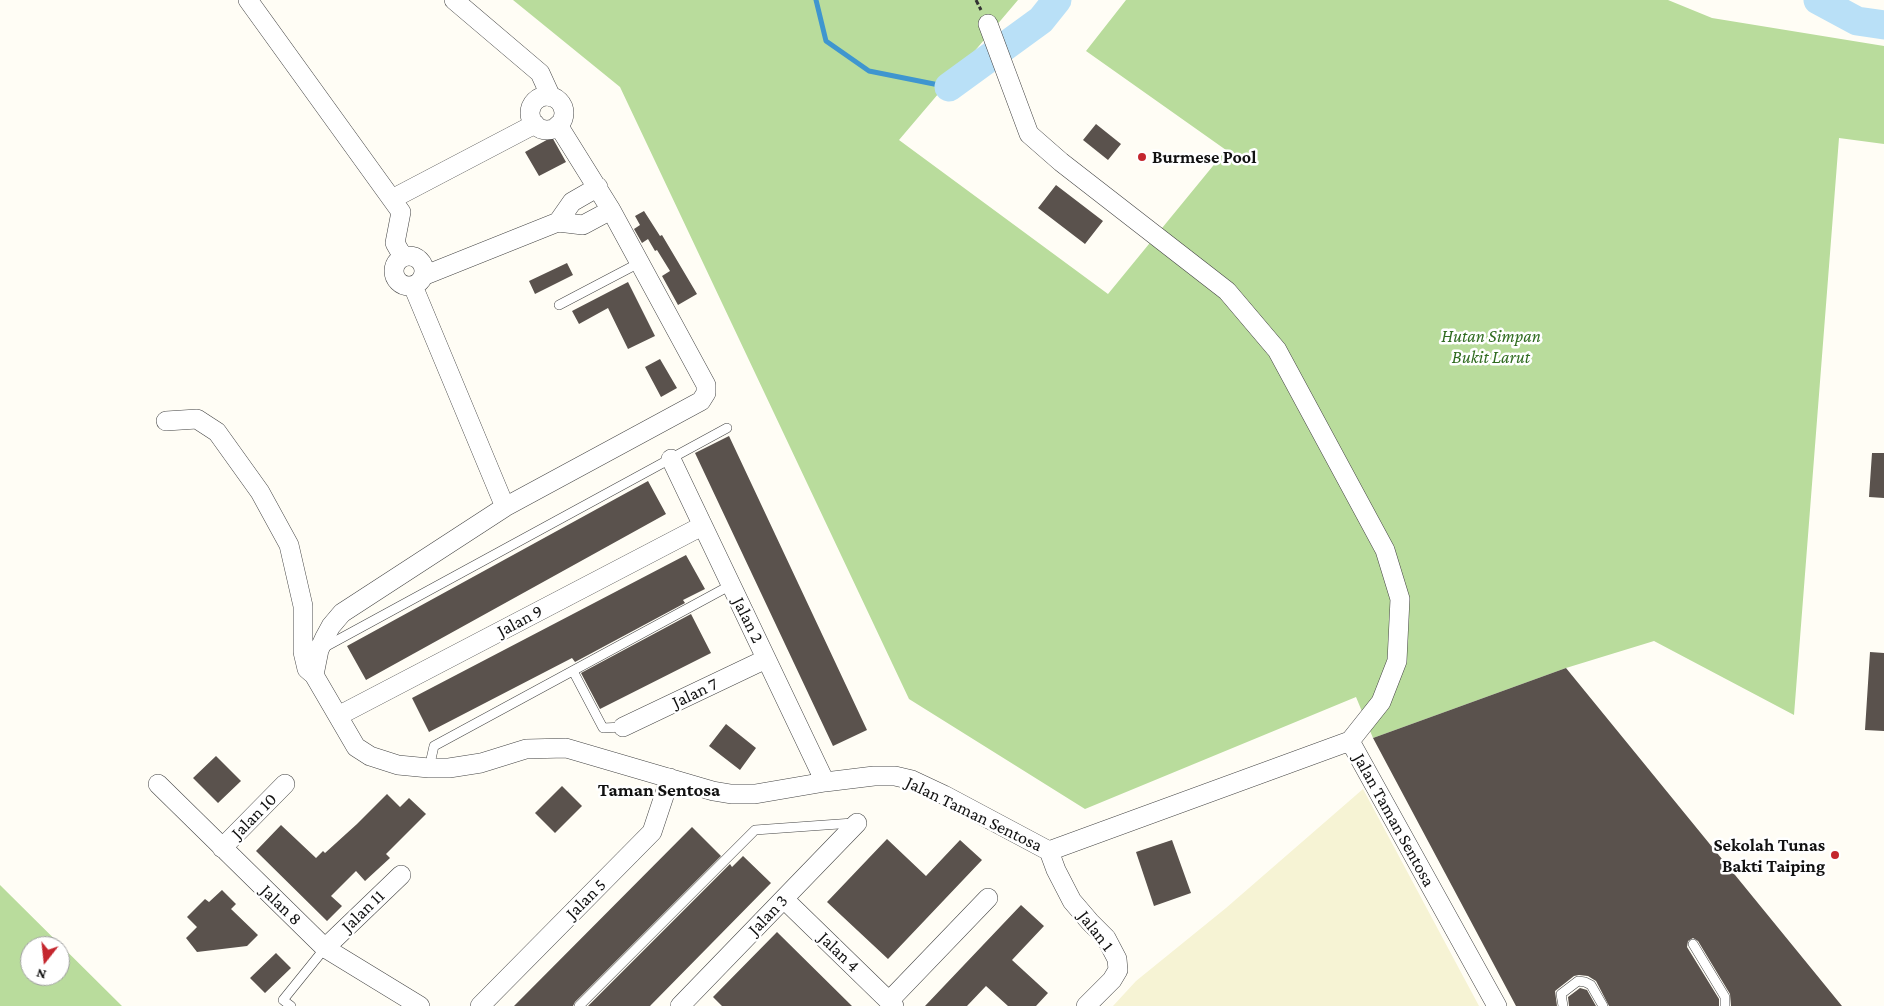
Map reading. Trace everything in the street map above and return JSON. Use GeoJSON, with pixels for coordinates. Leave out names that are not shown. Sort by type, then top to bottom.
{"type":"FeatureCollection","features":[{"type":"Feature","properties":{"kind":"street"},"geometry":{"type":"LineString","coordinates":[[248,0],[401,212],[395,243],[403,257],[408,256],[418,259],[423,267],[418,281],[505,507]]}},
{"type":"Feature","properties":{"kind":"street"},"geometry":{"type":"LineString","coordinates":[[454,0],[540,73],[551,97]]}},
{"type":"Feature","properties":{"kind":"street"},"geometry":{"type":"LineString","coordinates":[[988,24],[1029,134],[1061,162],[1227,291],[1277,350],[1385,550],[1400,599],[1397,661],[1381,702],[1350,741]]}},
{"type":"Feature","properties":{"kind":"street"},"geometry":{"type":"LineString","coordinates":[[551,97],[560,102],[564,116],[558,125],[554,128],[544,129],[535,124],[531,114],[533,104],[540,98],[551,97]]}},
{"type":"Feature","properties":{"kind":"street"},"geometry":{"type":"LineString","coordinates":[[392,198],[535,124]]}},
{"type":"Feature","properties":{"kind":"street"},"geometry":{"type":"LineString","coordinates":[[314,675],[319,650],[331,626],[342,613],[505,507],[701,401],[706,393],[706,385],[611,210],[558,125]]}},
{"type":"Feature","properties":{"kind":"street"},"geometry":{"type":"LineString","coordinates":[[558,222],[572,202],[598,187]]}},
{"type":"Feature","properties":{"kind":"street"},"geometry":{"type":"LineString","coordinates":[[418,281],[558,222],[583,225],[611,210]]}},
{"type":"Feature","properties":{"kind":"street","name":"Jalan Taman Sentosa"},"geometry":{"type":"LineString","coordinates":[[166,421],[197,419],[217,432],[260,492],[289,545],[303,606],[303,652],[307,669],[314,675],[356,747],[370,756],[398,765],[449,768],[481,763],[526,749],[566,748],[713,791],[731,794],[755,794],[825,782],[874,776],[895,776],[912,780],[944,795],[1049,850],[1350,741],[1497,1006]]}},
{"type":"Feature","properties":{"kind":"street","name":"Jalan 2"},"geometry":{"type":"LineString","coordinates":[[670,459],[825,782]]}},
{"type":"Feature","properties":{"kind":"street","name":"Jalan 9"},"geometry":{"type":"LineString","coordinates":[[338,716],[702,526]]}},
{"type":"Feature","properties":{"kind":"street","name":"Jalan 7"},"geometry":{"type":"LineString","coordinates":[[623,727],[766,659]]}},
{"type":"Feature","properties":{"kind":"street","name":"Jalan 5"},"geometry":{"type":"LineString","coordinates":[[480,1006],[652,832],[670,778]]}},
{"type":"Feature","properties":{"kind":"street","name":"Jalan 8"},"geometry":{"type":"LineString","coordinates":[[158,784],[325,948],[420,1006]]}},
{"type":"Feature","properties":{"kind":"street","name":"Jalan 10"},"geometry":{"type":"LineString","coordinates":[[222,848],[285,784]]}},
{"type":"Feature","properties":{"kind":"street","name":"Jalan 3"},"geometry":{"type":"LineString","coordinates":[[685,1004],[857,823]]}},
{"type":"Feature","properties":{"kind":"street","name":"Jalan 1"},"geometry":{"type":"LineString","coordinates":[[1049,850],[1056,870],[1072,902],[1106,938],[1117,958],[1118,970],[1112,980],[1086,1006]]}},
{"type":"Feature","properties":{"kind":"street","name":"Jalan 11"},"geometry":{"type":"LineString","coordinates":[[325,948],[401,875]]}},
{"type":"Feature","properties":{"kind":"street"},"geometry":{"type":"LineString","coordinates":[[891,1004],[988,898]]}},
{"type":"Feature","properties":{"kind":"street","name":"Jalan 4"},"geometry":{"type":"LineString","coordinates":[[784,899],[891,1004]]}},
{"type":"Feature","properties":{"kind":"lane"},"geometry":{"type":"LineString","coordinates":[[559,305],[639,262]]}},
{"type":"Feature","properties":{"kind":"lane"},"geometry":{"type":"LineString","coordinates":[[319,650],[726,428]]}},
{"type":"Feature","properties":{"kind":"lane"},"geometry":{"type":"LineString","coordinates":[[429,768],[434,746],[731,585]]}},
{"type":"Feature","properties":{"kind":"lane"},"geometry":{"type":"LineString","coordinates":[[573,671],[603,728],[623,727]]}},
{"type":"Feature","properties":{"kind":"lane"},"geometry":{"type":"LineString","coordinates":[[579,1006],[755,830],[857,823]]}},
{"type":"Feature","properties":{"kind":"lane"},"geometry":{"type":"LineString","coordinates":[[1693,944],[1725,997],[1725,1006]]}},
{"type":"Feature","properties":{"kind":"lane"},"geometry":{"type":"LineString","coordinates":[[291,1006],[283,1000],[325,948]]}},
{"type":"Feature","properties":{"kind":"lane"},"geometry":{"type":"LineString","coordinates":[[1563,1006],[1561,994],[1578,981],[1591,985],[1603,1006]]}},
{"type":"Feature","properties":{"kind":"shaded area"},"geometry":{"type":"Polygon","coordinates":[[[1363,789],[1479,1006],[1113,1006],[1136,981],[1226,908],[1363,789]]]}},
{"type":"Feature","properties":{"kind":"green space","name":"Hutan Simpan Bukit Larut"},"geometry":{"type":"Polygon","coordinates":[[[513,0],[1018,0],[899,140],[1108,294],[1226,150],[1086,51],[1126,0],[1668,0],[1712,18],[1884,46],[1884,144],[1839,138],[1794,715],[1654,641],[1566,668],[1373,738],[1356,697],[1085,809],[909,699],[620,87],[513,0]]]}},
{"type":"Feature","properties":{"kind":"green space"},"geometry":{"type":"Polygon","coordinates":[[[0,885],[51,936],[20,936],[20,986],[70,986],[70,954],[122,1006],[0,1006],[0,885]]]}},
{"type":"Feature","properties":{"kind":"building"},"geometry":{"type":"Polygon","coordinates":[[[1096,124],[1121,144],[1108,160],[1083,140],[1096,124]]]}},
{"type":"Feature","properties":{"kind":"building"},"geometry":{"type":"Polygon","coordinates":[[[552,137],[566,162],[539,176],[525,152],[552,137]]]}},
{"type":"Feature","properties":{"kind":"building"},"geometry":{"type":"Polygon","coordinates":[[[1056,185],[1103,221],[1085,244],[1038,208],[1056,185]]]}},
{"type":"Feature","properties":{"kind":"building"},"geometry":{"type":"Polygon","coordinates":[[[644,211],[660,236],[662,235],[697,294],[678,305],[662,276],[670,271],[648,239],[642,243],[634,229],[640,225],[635,216],[644,211]]]}},
{"type":"Feature","properties":{"kind":"building"},"geometry":{"type":"Polygon","coordinates":[[[567,263],[573,275],[535,294],[529,281],[567,263]]]}},
{"type":"Feature","properties":{"kind":"building"},"geometry":{"type":"Polygon","coordinates":[[[628,282],[655,336],[628,349],[608,308],[579,324],[572,311],[628,282]]]}},
{"type":"Feature","properties":{"kind":"building"},"geometry":{"type":"Polygon","coordinates":[[[660,359],[677,388],[661,397],[645,367],[660,359]]]}},
{"type":"Feature","properties":{"kind":"building"},"geometry":{"type":"Polygon","coordinates":[[[729,436],[867,730],[833,746],[695,453],[729,436]]]}},
{"type":"Feature","properties":{"kind":"building"},"geometry":{"type":"Polygon","coordinates":[[[1872,453],[1884,453],[1884,498],[1869,497],[1872,453]]]}},
{"type":"Feature","properties":{"kind":"building"},"geometry":{"type":"Polygon","coordinates":[[[648,481],[666,514],[366,680],[347,646],[648,481]]]}},
{"type":"Feature","properties":{"kind":"building"},"geometry":{"type":"Polygon","coordinates":[[[686,555],[705,589],[683,600],[685,603],[575,662],[572,658],[429,732],[412,698],[686,555]]]}},
{"type":"Feature","properties":{"kind":"building"},"geometry":{"type":"Polygon","coordinates":[[[691,614],[711,653],[600,709],[581,673],[691,614]]]}},
{"type":"Feature","properties":{"kind":"building"},"geometry":{"type":"Polygon","coordinates":[[[1870,652],[1884,653],[1884,731],[1865,730],[1870,652]]]}},
{"type":"Feature","properties":{"kind":"building"},"geometry":{"type":"Polygon","coordinates":[[[1566,668],[1842,1006],[1731,1006],[1730,994],[1698,941],[1693,938],[1688,941],[1687,947],[1719,999],[1719,1006],[1609,1006],[1596,981],[1588,976],[1579,975],[1574,976],[1555,991],[1557,1006],[1516,1006],[1373,738],[1566,668]]]}},
{"type":"Feature","properties":{"kind":"building"},"geometry":{"type":"Polygon","coordinates":[[[726,724],[756,748],[740,770],[709,746],[726,724]]]}},
{"type":"Feature","properties":{"kind":"building"},"geometry":{"type":"Polygon","coordinates":[[[216,756],[241,781],[218,803],[193,778],[216,756]]]}},
{"type":"Feature","properties":{"kind":"building"},"geometry":{"type":"Polygon","coordinates":[[[562,786],[582,806],[555,833],[535,813],[562,786]]]}},
{"type":"Feature","properties":{"kind":"building"},"geometry":{"type":"Polygon","coordinates":[[[387,794],[400,807],[409,798],[426,814],[386,854],[390,858],[365,881],[356,871],[331,896],[342,906],[327,921],[256,851],[281,825],[316,858],[323,851],[325,853],[387,794]]]}},
{"type":"Feature","properties":{"kind":"building"},"geometry":{"type":"Polygon","coordinates":[[[692,827],[721,856],[573,1006],[514,1006],[692,827]]]}},
{"type":"Feature","properties":{"kind":"building"},"geometry":{"type":"Polygon","coordinates":[[[887,839],[926,876],[960,840],[982,860],[888,959],[827,902],[887,839]]]}},
{"type":"Feature","properties":{"kind":"building"},"geometry":{"type":"Polygon","coordinates":[[[1172,840],[1191,893],[1154,906],[1136,852],[1172,840]]]}},
{"type":"Feature","properties":{"kind":"building"},"geometry":{"type":"Polygon","coordinates":[[[743,856],[771,883],[650,1006],[588,1006],[730,864],[732,867],[743,856]]]}},
{"type":"Feature","properties":{"kind":"building"},"geometry":{"type":"Polygon","coordinates":[[[222,890],[236,904],[231,909],[258,935],[247,946],[197,952],[186,938],[197,927],[187,917],[205,899],[209,902],[222,890]]]}},
{"type":"Feature","properties":{"kind":"building"},"geometry":{"type":"Polygon","coordinates":[[[1021,905],[1044,926],[1012,960],[1048,993],[1036,1006],[1008,1006],[986,986],[967,1006],[925,1006],[1021,905]]]}},
{"type":"Feature","properties":{"kind":"building"},"geometry":{"type":"Polygon","coordinates":[[[777,932],[852,1006],[722,1006],[713,997],[777,932]]]}},
{"type":"Feature","properties":{"kind":"building"},"geometry":{"type":"Polygon","coordinates":[[[276,953],[291,968],[265,993],[250,978],[276,953]]]}},
{"type":"Feature","properties":{"kind":"building"},"geometry":{"type":"Polygon","coordinates":[[[1580,988],[1587,990],[1596,1006],[1569,1006],[1568,997],[1580,988]]]}},
{"type":"Feature","properties":{"kind":"waterway"},"geometry":{"type":"LineString","coordinates":[[816,0],[826,41],[869,71],[949,87]]}},
{"type":"Feature","properties":{"kind":"waterway"},"geometry":{"type":"LineString","coordinates":[[949,87],[1041,20],[1057,0]]}},
{"type":"Feature","properties":{"kind":"waterway"},"geometry":{"type":"LineString","coordinates":[[1818,0],[1857,21],[1884,25]]}},
{"type":"Feature","properties":{"kind":"place","name":"Burmese Pool"},"geometry":{"type":"Point","coordinates":[1142,157]}},
{"type":"Feature","properties":{"kind":"place","name":"Sekolah Tunas Bakti Taiping"},"geometry":{"type":"Point","coordinates":[1835,855]}},
{"type":"Feature","properties":{"kind":"district","name":"Taman Sentosa"},"geometry":{"type":"Point","coordinates":[659,790]}}]}
